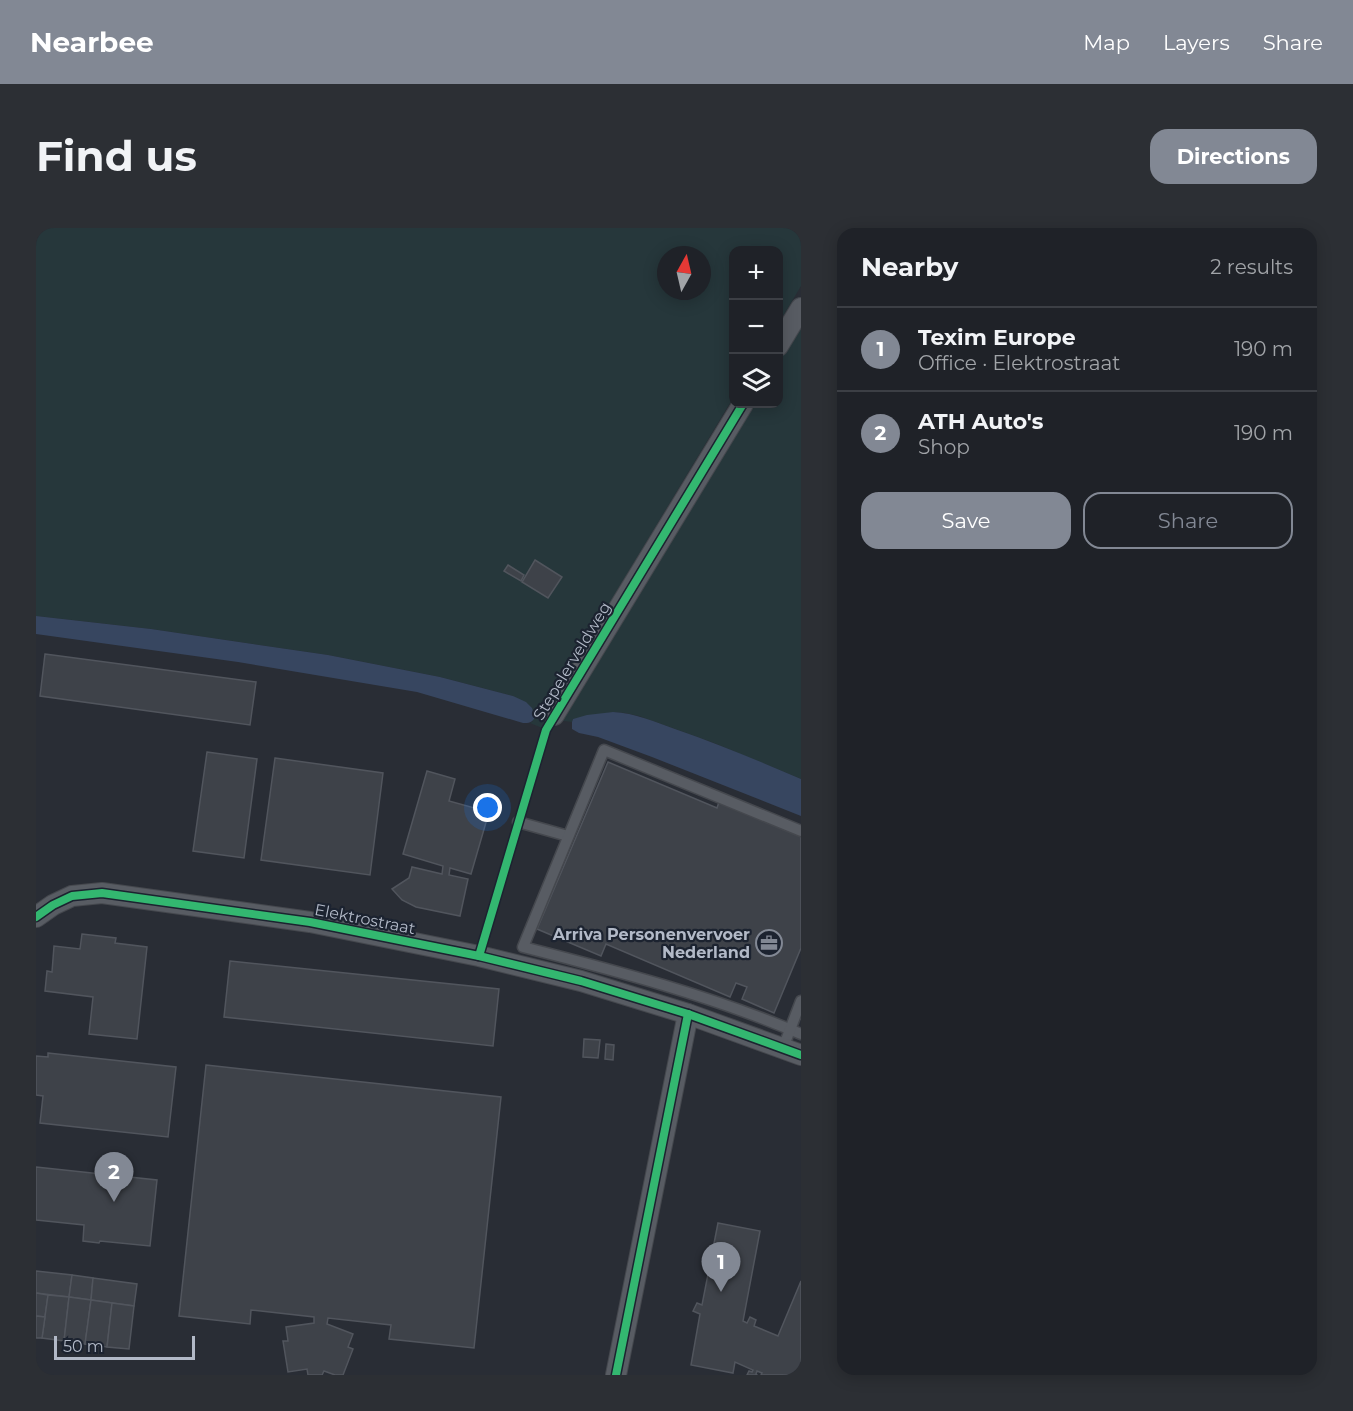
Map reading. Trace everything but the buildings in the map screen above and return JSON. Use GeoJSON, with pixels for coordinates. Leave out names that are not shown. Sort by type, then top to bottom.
{"type":"FeatureCollection","features":[{"type":"Feature","properties":{"kind":"street"},"geometry":{"type":"LineString","coordinates":[[783,338],[801,308]]}},
{"type":"Feature","properties":{"kind":"street","name":"Stepelerveldweg"},"geometry":{"type":"LineString","coordinates":[[554,715],[741,408]]}},
{"type":"Feature","properties":{"kind":"street","name":"Elektrostraat"},"geometry":{"type":"LineString","coordinates":[[36,917],[52,905],[72,896],[102,894],[310,922],[479,956],[581,981],[624,985],[688,1014],[791,1044]]}},
{"type":"Feature","properties":{"kind":"street"},"geometry":{"type":"LineString","coordinates":[[616,1375],[688,1014]]}},
{"type":"Feature","properties":{"kind":"lane"},"geometry":{"type":"LineString","coordinates":[[791,1044],[702,997],[624,985],[523,947],[603,750],[801,831]]}},
{"type":"Feature","properties":{"kind":"lane"},"geometry":{"type":"LineString","coordinates":[[519,822],[568,836]]}},
{"type":"Feature","properties":{"kind":"lane"},"geometry":{"type":"LineString","coordinates":[[688,1014],[702,997]]}},
{"type":"Feature","properties":{"kind":"lane"},"geometry":{"type":"LineString","coordinates":[[791,1044],[801,1001]]}},
{"type":"Feature","properties":{"kind":"lane"},"geometry":{"type":"LineString","coordinates":[[791,1044],[801,1034]]}},
{"type":"Feature","properties":{"kind":"shaded area"},"geometry":{"type":"Polygon","coordinates":[[[36,228],[801,228],[801,286],[783,316],[783,246],[729,246],[729,405],[561,684],[562,687],[542,728],[530,723],[533,721],[513,696],[440,677],[328,655],[151,629],[36,616],[36,228]]]}},
{"type":"Feature","properties":{"kind":"shaded area"},"geometry":{"type":"Polygon","coordinates":[[[801,319],[801,779],[714,743],[639,716],[613,712],[573,719],[572,722],[557,720],[749,408],[783,408],[783,350],[801,319]]]}},
{"type":"Feature","properties":{"kind":"water"},"geometry":{"type":"Polygon","coordinates":[[[36,616],[151,629],[328,655],[440,677],[513,696],[526,702],[532,708],[535,717],[530,722],[523,723],[417,692],[238,662],[36,634],[36,616]]]}},
{"type":"Feature","properties":{"kind":"water"},"geometry":{"type":"Polygon","coordinates":[[[613,712],[652,721],[801,779],[801,816],[652,757],[572,729],[573,719],[613,712]]]}},
{"type":"Feature","properties":{"kind":"cycle path"},"geometry":{"type":"LineString","coordinates":[[479,956],[546,730],[741,408]]}},
{"type":"Feature","properties":{"kind":"cycle path"},"geometry":{"type":"LineString","coordinates":[[36,917],[72,896],[102,893],[310,922],[479,956],[581,981],[688,1014],[801,1055]]}},
{"type":"Feature","properties":{"kind":"cycle path"},"geometry":{"type":"LineString","coordinates":[[616,1375],[688,1014]]}},
{"type":"Feature","properties":{"kind":"place","name":"Arriva Personenvervoer Nederland"},"geometry":{"type":"Point","coordinates":[769,943]}},
{"type":"Feature","properties":{"kind":"place","name":"ATH Auto's"},"geometry":{"type":"Point","coordinates":[114,1202]}},
{"type":"Feature","properties":{"kind":"place","name":"Texim Europe"},"geometry":{"type":"Point","coordinates":[721,1292]}}]}
